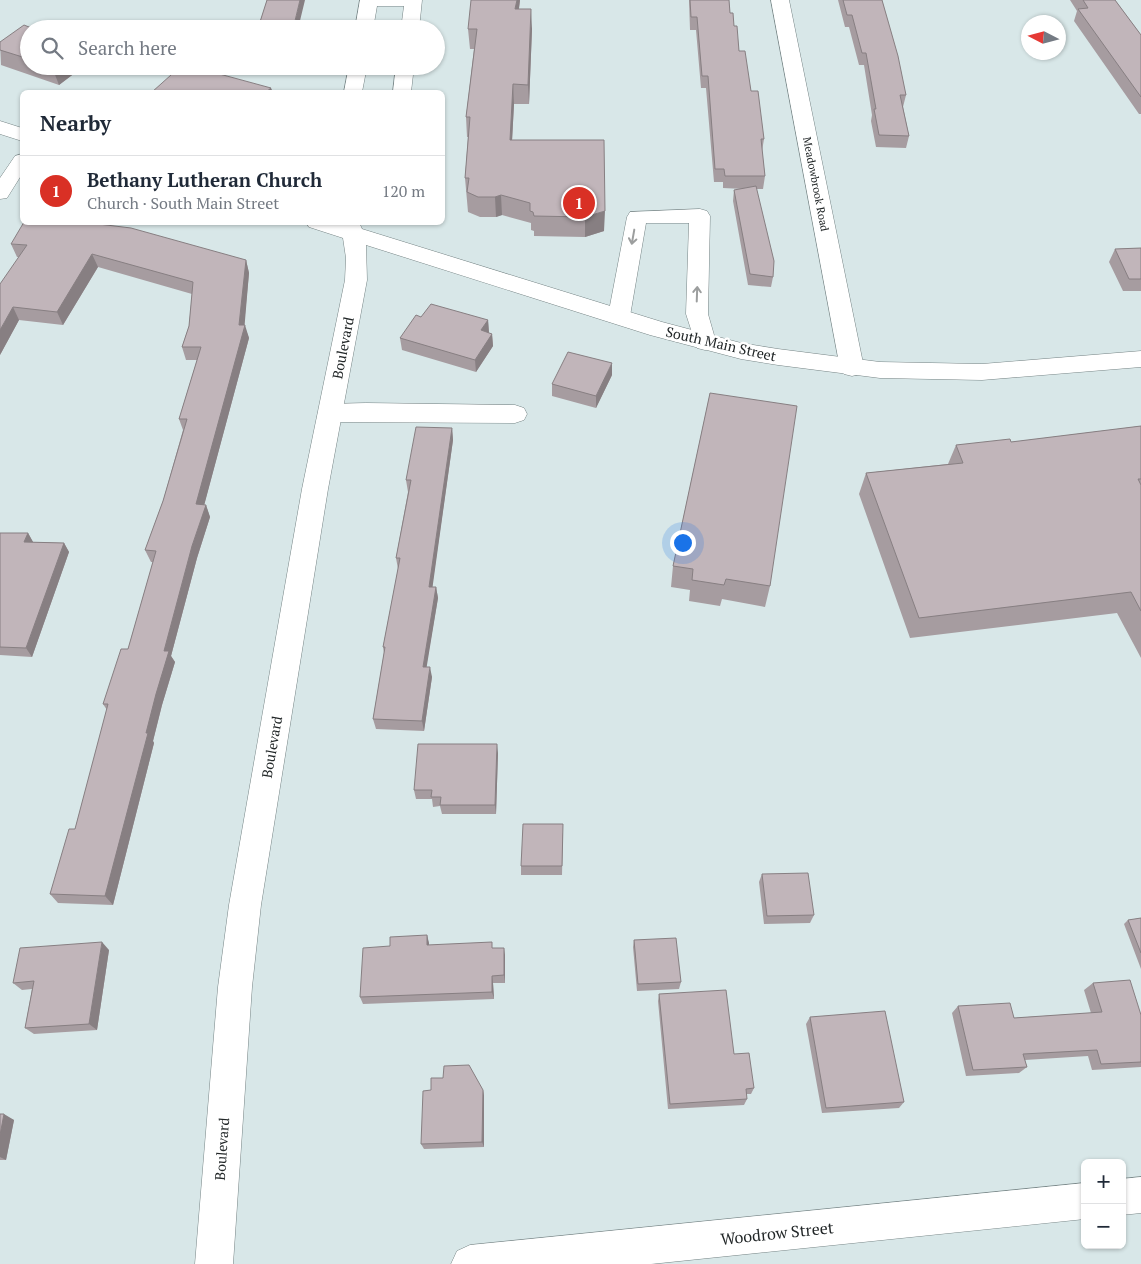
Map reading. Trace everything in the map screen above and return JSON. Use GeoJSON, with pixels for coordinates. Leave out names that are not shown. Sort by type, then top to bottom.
{"type":"FeatureCollection","features":[{"type":"Feature","properties":{"kind":"main road"},"geometry":{"type":"LineString","coordinates":[[365,20],[368,0],[413,1],[411,20]]}},
{"type":"Feature","properties":{"kind":"main road","name":"Meadowbrook Road"},"geometry":{"type":"LineString","coordinates":[[780,0],[852,368]]}},
{"type":"Feature","properties":{"kind":"main road"},"geometry":{"type":"LineString","coordinates":[[353,90],[356,75]]}},
{"type":"Feature","properties":{"kind":"main road"},"geometry":{"type":"LineString","coordinates":[[402,90],[404,75]]}},
{"type":"Feature","properties":{"kind":"main road"},"geometry":{"type":"LineString","coordinates":[[0,127],[20,134]]}},
{"type":"Feature","properties":{"kind":"main road"},"geometry":{"type":"LineString","coordinates":[[0,193],[20,163]]}},
{"type":"Feature","properties":{"kind":"main road"},"geometry":{"type":"LineString","coordinates":[[618,316],[637,217],[700,216],[697,314],[705,342]]}},
{"type":"Feature","properties":{"kind":"main road","name":"South Main Street"},"geometry":{"type":"LineString","coordinates":[[356,226],[618,316],[705,342],[778,358],[852,368],[982,372],[1141,359]]}},
{"type":"Feature","properties":{"kind":"main road","name":"Boulevard"},"geometry":{"type":"LineString","coordinates":[[214,1264],[235,987],[244,905],[330,413],[356,280],[358,263],[356,226]]}},
{"type":"Feature","properties":{"kind":"main road"},"geometry":{"type":"LineString","coordinates":[[330,413],[514,414]]}},
{"type":"Feature","properties":{"kind":"main road"},"geometry":{"type":"LineString","coordinates":[[1126,1197],[1141,1195]]}},
{"type":"Feature","properties":{"kind":"main road","name":"Woodrow Street"},"geometry":{"type":"LineString","coordinates":[[470,1264],[1081,1201]]}},
{"type":"Feature","properties":{"kind":"building"},"geometry":{"type":"Polygon","coordinates":[[[267,0],[300,0],[295,20],[261,20],[267,0]]]}},
{"type":"Feature","properties":{"kind":"building"},"geometry":{"type":"Polygon","coordinates":[[[471,0],[517,0],[515,9],[531,9],[528,85],[513,84],[510,140],[604,140],[605,211],[585,217],[534,216],[533,212],[530,211],[530,203],[501,195],[478,197],[467,192],[469,178],[465,178],[470,117],[466,117],[477,29],[468,29],[471,0]]]}},
{"type":"Feature","properties":{"kind":"building"},"geometry":{"type":"Polygon","coordinates":[[[690,0],[729,0],[734,26],[737,26],[739,51],[745,51],[751,91],[758,91],[764,139],[761,139],[765,176],[725,176],[724,169],[715,169],[708,76],[702,76],[697,17],[691,17],[690,0]]]}},
{"type":"Feature","properties":{"kind":"building"},"geometry":{"type":"Polygon","coordinates":[[[843,0],[882,0],[898,56],[906,95],[900,95],[909,136],[879,135],[866,53],[862,53],[852,15],[847,15],[843,0]]]}},
{"type":"Feature","properties":{"kind":"building"},"geometry":{"type":"Polygon","coordinates":[[[1083,0],[1115,0],[1141,35],[1141,97],[1078,9],[1088,8],[1083,0]]]}},
{"type":"Feature","properties":{"kind":"building"},"geometry":{"type":"Polygon","coordinates":[[[20,28],[20,56],[0,50],[0,42],[20,28]]]}},
{"type":"Feature","properties":{"kind":"building"},"geometry":{"type":"Polygon","coordinates":[[[171,75],[223,75],[271,88],[268,90],[154,90],[171,75]]]}},
{"type":"Feature","properties":{"kind":"building"},"geometry":{"type":"Polygon","coordinates":[[[756,186],[774,261],[773,277],[750,274],[734,190],[756,186]]]}},
{"type":"Feature","properties":{"kind":"building"},"geometry":{"type":"Polygon","coordinates":[[[22,225],[106,225],[131,228],[246,260],[239,325],[245,325],[196,504],[206,505],[192,546],[164,651],[169,651],[156,694],[146,733],[148,733],[105,896],[50,894],[69,829],[75,829],[108,704],[103,704],[121,649],[128,649],[156,551],[145,550],[163,501],[187,419],[179,419],[201,347],[182,347],[189,326],[193,282],[92,254],[57,312],[13,307],[0,330],[0,284],[27,245],[11,244],[22,225]]]}},
{"type":"Feature","properties":{"kind":"building"},"geometry":{"type":"Polygon","coordinates":[[[1141,248],[1141,279],[1129,279],[1115,249],[1141,248]]]}},
{"type":"Feature","properties":{"kind":"building"},"geometry":{"type":"Polygon","coordinates":[[[431,304],[488,320],[481,330],[492,334],[475,360],[400,338],[416,315],[421,317],[431,304]]]}},
{"type":"Feature","properties":{"kind":"building"},"geometry":{"type":"Polygon","coordinates":[[[568,352],[612,363],[596,396],[552,384],[568,352]]]}},
{"type":"Feature","properties":{"kind":"building"},"geometry":{"type":"Polygon","coordinates":[[[710,393],[797,406],[770,586],[726,579],[724,585],[692,580],[693,569],[673,566],[710,393]]]}},
{"type":"Feature","properties":{"kind":"building"},"geometry":{"type":"Polygon","coordinates":[[[1141,426],[1141,479],[1138,479],[1141,485],[1141,611],[1131,592],[919,618],[866,473],[963,463],[956,445],[1010,439],[1011,442],[1141,426]]]}},
{"type":"Feature","properties":{"kind":"building"},"geometry":{"type":"Polygon","coordinates":[[[416,427],[452,428],[429,587],[436,587],[423,667],[430,667],[422,721],[373,719],[385,647],[383,647],[400,558],[396,558],[411,480],[406,480],[416,427]]]}},
{"type":"Feature","properties":{"kind":"building"},"geometry":{"type":"Polygon","coordinates":[[[0,533],[28,533],[24,542],[64,543],[26,648],[0,647],[0,533]]]}},
{"type":"Feature","properties":{"kind":"building"},"geometry":{"type":"Polygon","coordinates":[[[418,744],[497,744],[495,805],[440,805],[441,797],[431,797],[432,790],[414,790],[418,744]]]}},
{"type":"Feature","properties":{"kind":"building"},"geometry":{"type":"Polygon","coordinates":[[[523,824],[563,824],[562,866],[521,866],[523,824]]]}},
{"type":"Feature","properties":{"kind":"building"},"geometry":{"type":"Polygon","coordinates":[[[808,873],[814,915],[767,916],[762,874],[808,873]]]}},
{"type":"Feature","properties":{"kind":"building"},"geometry":{"type":"Polygon","coordinates":[[[1141,918],[1141,953],[1128,920],[1141,918]]]}},
{"type":"Feature","properties":{"kind":"building"},"geometry":{"type":"Polygon","coordinates":[[[427,935],[427,945],[492,942],[492,948],[504,948],[504,975],[492,976],[492,992],[360,997],[363,948],[390,946],[390,937],[427,935]]]}},
{"type":"Feature","properties":{"kind":"building"},"geometry":{"type":"Polygon","coordinates":[[[676,938],[681,982],[638,984],[634,940],[676,938]]]}},
{"type":"Feature","properties":{"kind":"building"},"geometry":{"type":"Polygon","coordinates":[[[102,942],[89,1024],[25,1028],[34,981],[13,983],[20,948],[102,942]]]}},
{"type":"Feature","properties":{"kind":"building"},"geometry":{"type":"Polygon","coordinates":[[[1130,980],[1141,1015],[1141,1062],[1101,1064],[1097,1050],[1023,1054],[1027,1067],[973,1070],[958,1006],[1010,1003],[1014,1018],[1102,1012],[1093,983],[1130,980]]]}},
{"type":"Feature","properties":{"kind":"building"},"geometry":{"type":"Polygon","coordinates":[[[726,990],[734,1054],[749,1053],[754,1088],[746,1089],[747,1099],[670,1104],[659,994],[726,990]]]}},
{"type":"Feature","properties":{"kind":"building"},"geometry":{"type":"Polygon","coordinates":[[[885,1011],[904,1102],[826,1108],[810,1017],[885,1011]]]}},
{"type":"Feature","properties":{"kind":"building"},"geometry":{"type":"Polygon","coordinates":[[[469,1065],[483,1090],[482,1142],[421,1144],[423,1091],[431,1090],[431,1078],[443,1078],[444,1066],[469,1065]]]}},
{"type":"Feature","properties":{"kind":"building"},"geometry":{"type":"Polygon","coordinates":[[[0,1114],[4,1114],[0,1135],[0,1114]]]}},
{"type":"Feature","properties":{"kind":"place","name":"Bethany Lutheran Church"},"geometry":{"type":"Point","coordinates":[579,203]}}]}
